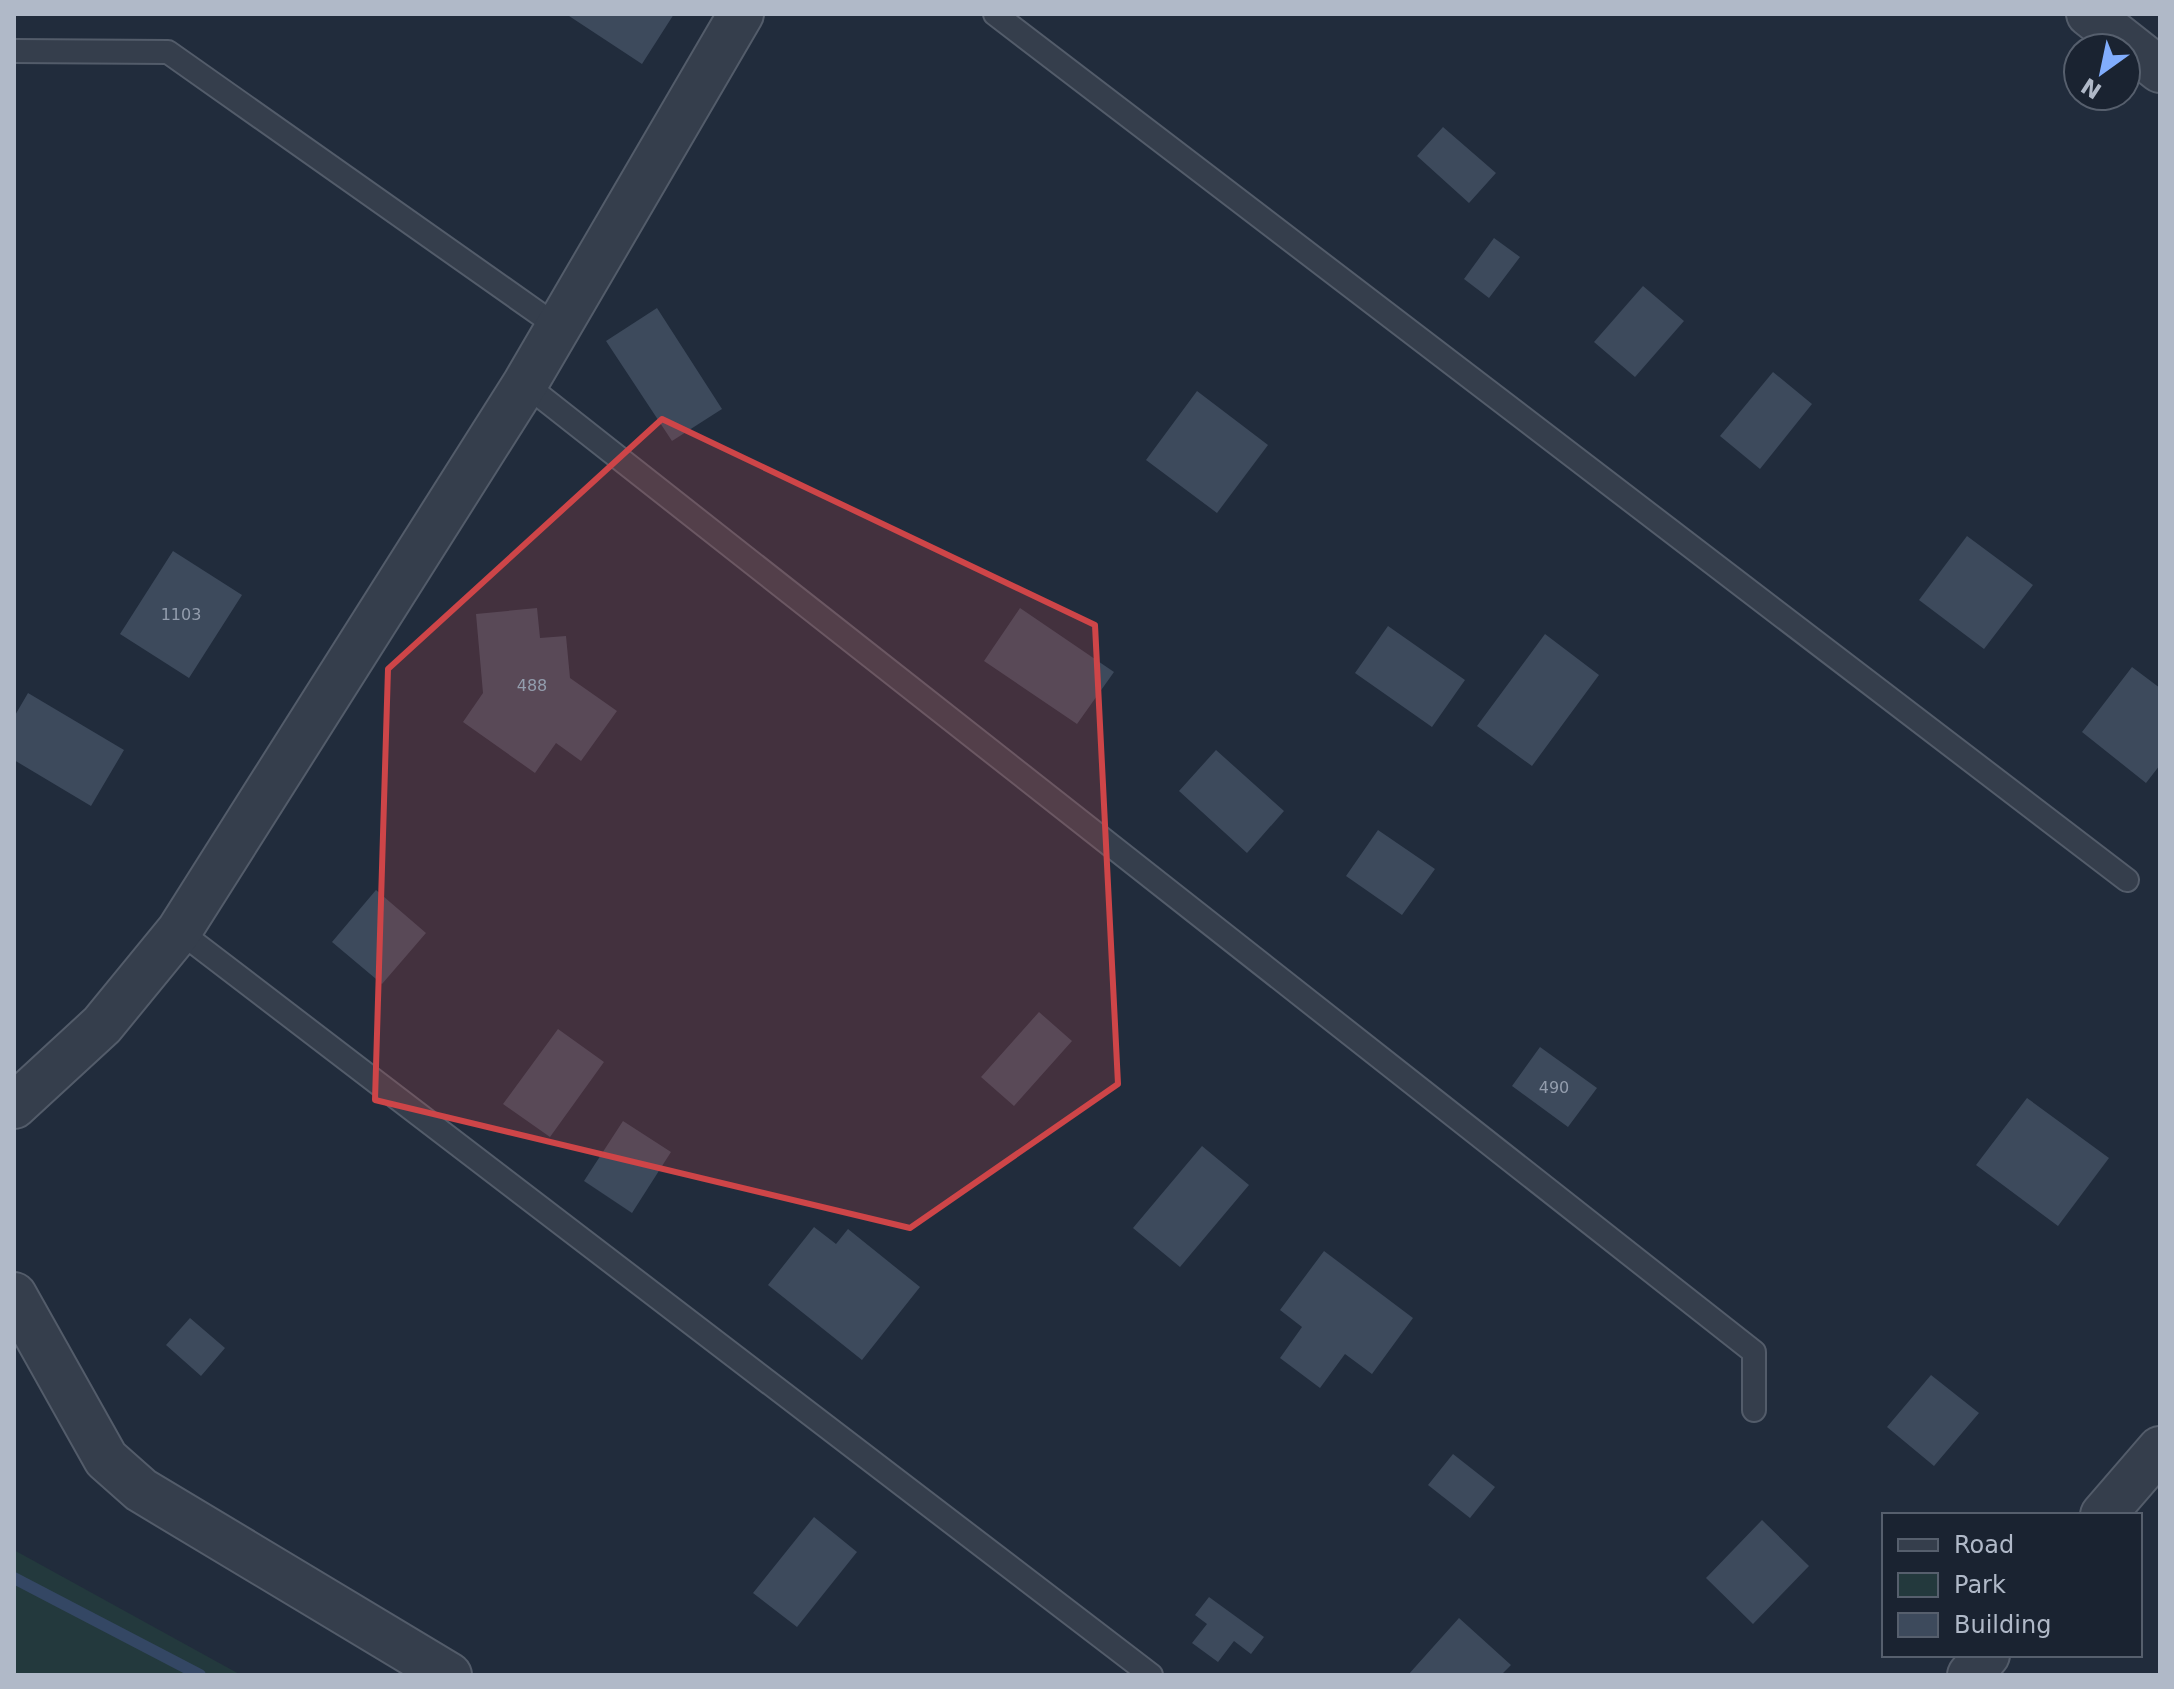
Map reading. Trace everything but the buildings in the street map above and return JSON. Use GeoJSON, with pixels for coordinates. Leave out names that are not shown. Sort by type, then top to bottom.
{"type":"FeatureCollection","features":[{"type":"Feature","properties":{"kind":"street"},"geometry":{"type":"LineString","coordinates":[[14,1106],[102,1025],[179,931],[525,384],[741,14]]}},
{"type":"Feature","properties":{"kind":"street"},"geometry":{"type":"LineString","coordinates":[[2089,14],[2160,70]]}},
{"type":"Feature","properties":{"kind":"street"},"geometry":{"type":"LineString","coordinates":[[14,1295],[106,1459],[141,1490],[449,1675]]}},
{"type":"Feature","properties":{"kind":"street"},"geometry":{"type":"LineString","coordinates":[[2105,1513],[2160,1449]]}},
{"type":"Feature","properties":{"kind":"street"},"geometry":{"type":"LineString","coordinates":[[1970,1675],[1985,1657]]}},
{"type":"Feature","properties":{"kind":"lane"},"geometry":{"type":"LineString","coordinates":[[995,14],[2127,880]]}},
{"type":"Feature","properties":{"kind":"lane"},"geometry":{"type":"LineString","coordinates":[[14,51],[168,52],[558,327]]}},
{"type":"Feature","properties":{"kind":"lane"},"geometry":{"type":"LineString","coordinates":[[525,384],[1754,1352],[1754,1410]]}},
{"type":"Feature","properties":{"kind":"lane"},"geometry":{"type":"LineString","coordinates":[[179,931],[1151,1675]]}},
{"type":"Feature","properties":{"kind":"highlighted area"},"geometry":{"type":"Polygon","coordinates":[[[662,419],[1095,625],[1118,1084],[910,1228],[375,1100],[388,669],[662,419]]]}},
{"type":"Feature","properties":{"kind":"green space"},"geometry":{"type":"Polygon","coordinates":[[[14,1550],[241,1675],[14,1675],[14,1550]]]}},
{"type":"Feature","properties":{"kind":"waterway"},"geometry":{"type":"LineString","coordinates":[[14,1578],[200,1675]]}}]}
